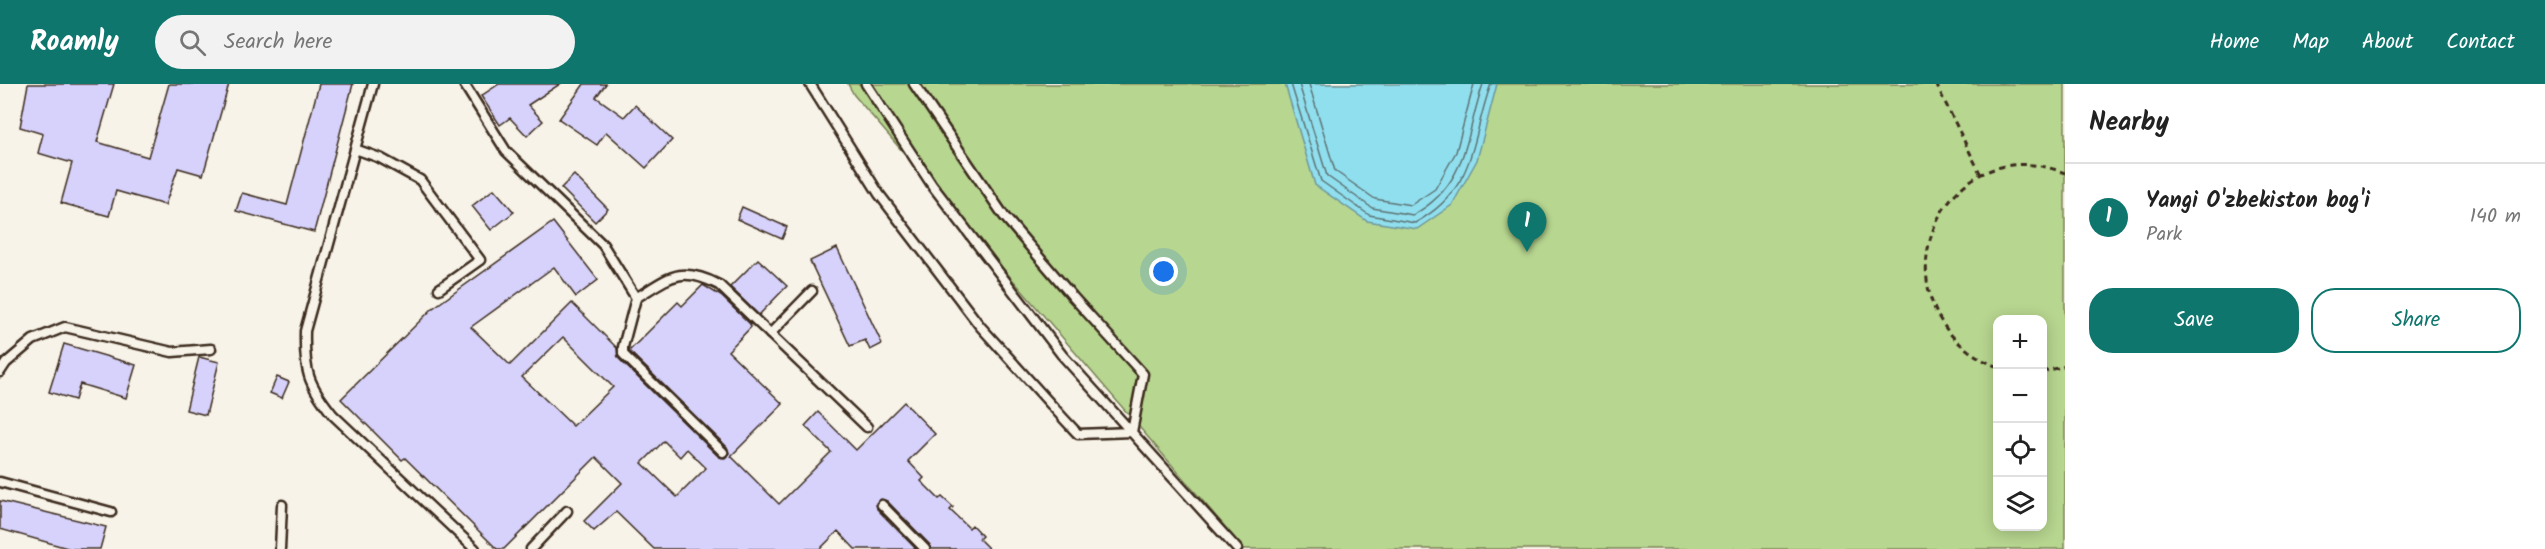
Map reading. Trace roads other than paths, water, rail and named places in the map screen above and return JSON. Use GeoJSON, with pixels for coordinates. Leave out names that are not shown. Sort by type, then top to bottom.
{"type":"FeatureCollection","features":[{"type":"Feature","properties":{"kind":"lane"},"geometry":{"type":"LineString","coordinates":[[373,84],[305,331],[304,363],[314,392],[333,415],[475,549]]}},
{"type":"Feature","properties":{"kind":"lane"},"geometry":{"type":"LineString","coordinates":[[464,84],[506,151],[603,245],[636,298]]}},
{"type":"Feature","properties":{"kind":"lane"},"geometry":{"type":"LineString","coordinates":[[810,84],[879,194],[980,326],[1064,419],[1078,434],[1132,432]]}},
{"type":"Feature","properties":{"kind":"lane"},"geometry":{"type":"LineString","coordinates":[[866,84],[939,195],[1062,355],[1237,549]]}},
{"type":"Feature","properties":{"kind":"lane"},"geometry":{"type":"LineString","coordinates":[[914,84],[1004,216],[1143,374],[1132,432]]}},
{"type":"Feature","properties":{"kind":"lane"},"geometry":{"type":"LineString","coordinates":[[355,149],[380,158],[420,180],[480,260],[440,288]]}},
{"type":"Feature","properties":{"kind":"lane"},"geometry":{"type":"LineString","coordinates":[[723,452],[623,354],[636,298],[678,274],[701,276],[719,285],[867,427]]}},
{"type":"Feature","properties":{"kind":"lane"},"geometry":{"type":"LineString","coordinates":[[770,334],[812,291]]}},
{"type":"Feature","properties":{"kind":"lane"},"geometry":{"type":"LineString","coordinates":[[0,372],[6,363],[33,340],[65,327],[172,352],[211,349]]}},
{"type":"Feature","properties":{"kind":"lane"},"geometry":{"type":"LineString","coordinates":[[0,482],[111,512]]}},
{"type":"Feature","properties":{"kind":"lane"},"geometry":{"type":"LineString","coordinates":[[280,549],[282,505]]}},
{"type":"Feature","properties":{"kind":"lane"},"geometry":{"type":"LineString","coordinates":[[882,506],[925,549]]}},
{"type":"Feature","properties":{"kind":"lane"},"geometry":{"type":"LineString","coordinates":[[531,549],[567,511]]}},
{"type":"Feature","properties":{"kind":"water"},"geometry":{"type":"Polygon","coordinates":[[[1285,84],[1497,84],[1477,160],[1452,205],[1417,229],[1367,221],[1315,185],[1285,84]]]}},
{"type":"Feature","properties":{"kind":"place","name":"Yangi O'zbekiston bog'i"},"geometry":{"type":"Point","coordinates":[1527,252]}}]}
